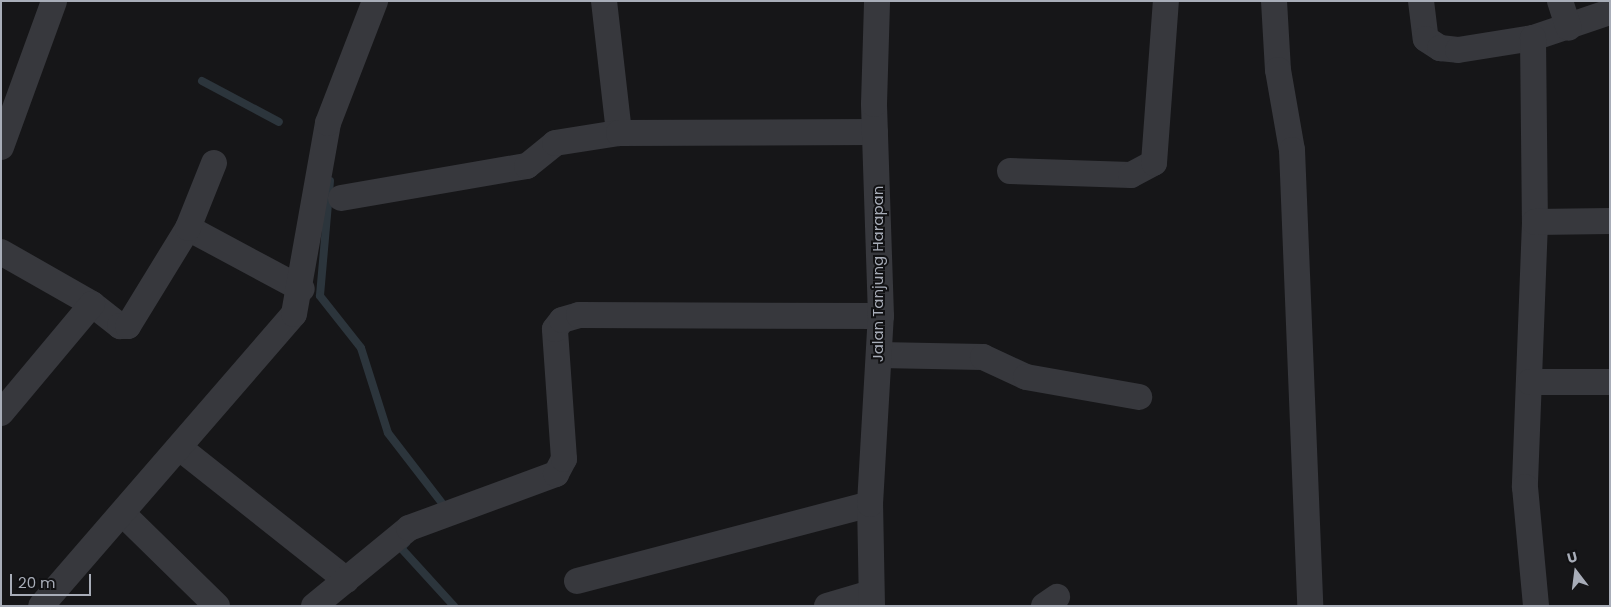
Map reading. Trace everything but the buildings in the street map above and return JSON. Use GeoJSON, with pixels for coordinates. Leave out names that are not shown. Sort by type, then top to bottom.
{"type":"FeatureCollection","features":[{"type":"Feature","properties":{"kind":"street"},"geometry":{"type":"LineString","coordinates":[[1,147],[54,1]]}},
{"type":"Feature","properties":{"kind":"street"},"geometry":{"type":"LineString","coordinates":[[41,606],[181,449],[294,314],[302,289],[326,132],[375,1]]}},
{"type":"Feature","properties":{"kind":"street"},"geometry":{"type":"LineString","coordinates":[[604,1],[619,133]]}},
{"type":"Feature","properties":{"kind":"street","name":"Jalan Tanjung Harapan"},"geometry":{"type":"LineString","coordinates":[[871,599],[870,504],[881,316],[875,132],[877,1]]}},
{"type":"Feature","properties":{"kind":"street"},"geometry":{"type":"LineString","coordinates":[[1010,171],[1131,175],[1154,163],[1166,1]]}},
{"type":"Feature","properties":{"kind":"street"},"geometry":{"type":"LineString","coordinates":[[1274,1],[1277,62],[1292,150],[1310,606]]}},
{"type":"Feature","properties":{"kind":"street"},"geometry":{"type":"LineString","coordinates":[[1421,1],[1422,32],[1432,45],[1440,48],[1476,48],[1533,38],[1569,28],[1610,12]]}},
{"type":"Feature","properties":{"kind":"street"},"geometry":{"type":"LineString","coordinates":[[1560,1],[1569,28]]}},
{"type":"Feature","properties":{"kind":"street"},"geometry":{"type":"LineString","coordinates":[[1533,38],[1535,222],[1525,487],[1536,606]]}},
{"type":"Feature","properties":{"kind":"street"},"geometry":{"type":"LineString","coordinates":[[341,198],[527,166],[555,143],[619,133],[875,132]]}},
{"type":"Feature","properties":{"kind":"street"},"geometry":{"type":"LineString","coordinates":[[1,252],[92,304],[120,326],[133,323],[188,228],[214,163]]}},
{"type":"Feature","properties":{"kind":"street"},"geometry":{"type":"LineString","coordinates":[[1535,222],[1610,221]]}},
{"type":"Feature","properties":{"kind":"street"},"geometry":{"type":"LineString","coordinates":[[188,228],[302,289]]}},
{"type":"Feature","properties":{"kind":"street"},"geometry":{"type":"LineString","coordinates":[[1,413],[92,304]]}},
{"type":"Feature","properties":{"kind":"street"},"geometry":{"type":"LineString","coordinates":[[314,606],[346,580],[435,518],[540,484],[561,467],[555,329],[562,320],[578,315],[881,316]]}},
{"type":"Feature","properties":{"kind":"street"},"geometry":{"type":"LineString","coordinates":[[879,355],[983,357],[1026,377],[1139,397]]}},
{"type":"Feature","properties":{"kind":"street"},"geometry":{"type":"LineString","coordinates":[[1530,382],[1610,382]]}},
{"type":"Feature","properties":{"kind":"street"},"geometry":{"type":"LineString","coordinates":[[181,449],[346,580]]}},
{"type":"Feature","properties":{"kind":"street"},"geometry":{"type":"LineString","coordinates":[[577,581],[870,504]]}},
{"type":"Feature","properties":{"kind":"street"},"geometry":{"type":"LineString","coordinates":[[122,513],[217,606]]}},
{"type":"Feature","properties":{"kind":"street"},"geometry":{"type":"LineString","coordinates":[[828,606],[871,599]]}},
{"type":"Feature","properties":{"kind":"waterway"},"geometry":{"type":"LineString","coordinates":[[202,81],[279,122]]}},
{"type":"Feature","properties":{"kind":"waterway"},"geometry":{"type":"LineString","coordinates":[[330,181],[320,296],[361,348],[388,433],[445,507],[442,510]]}},
{"type":"Feature","properties":{"kind":"waterway"},"geometry":{"type":"LineString","coordinates":[[406,543],[401,548],[454,606]]}}]}
